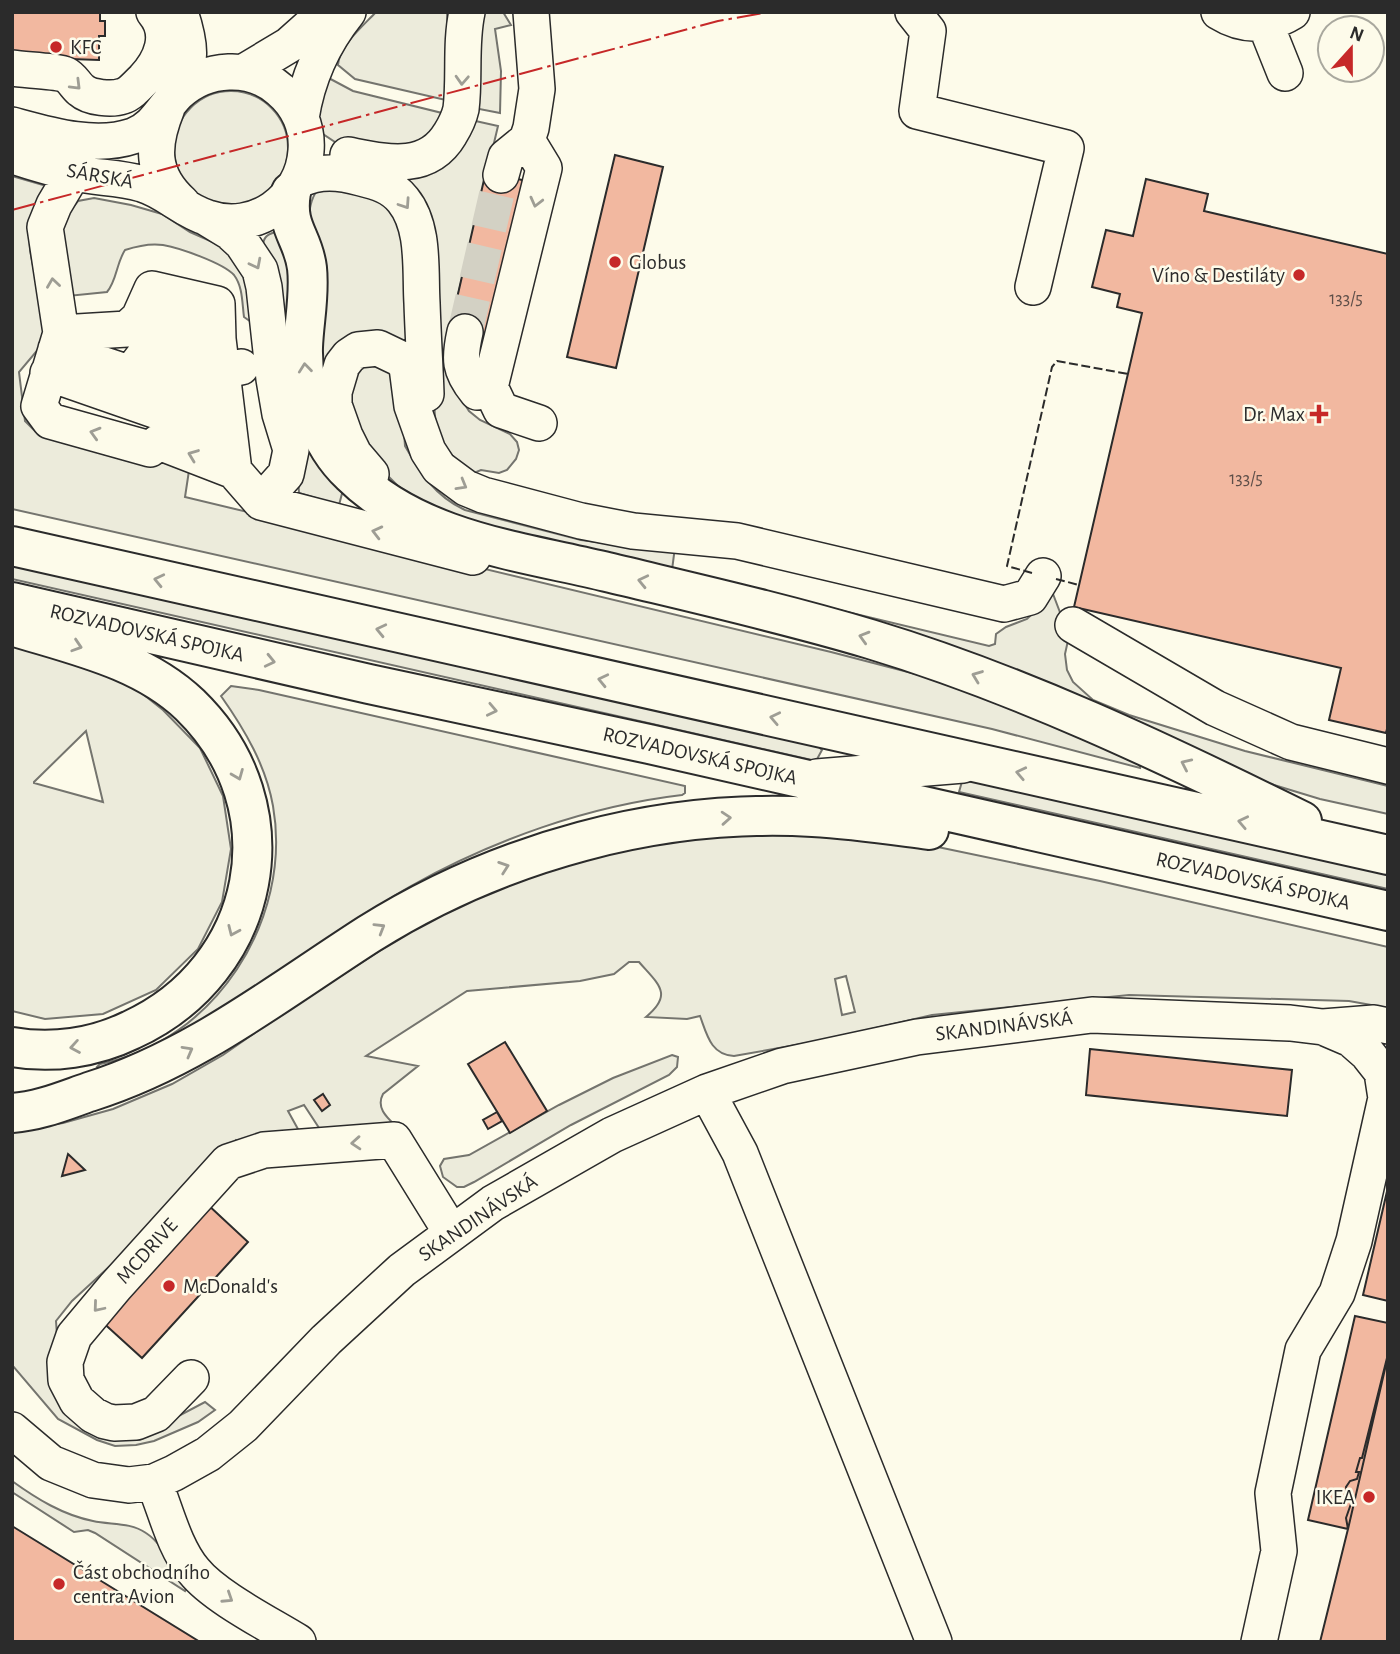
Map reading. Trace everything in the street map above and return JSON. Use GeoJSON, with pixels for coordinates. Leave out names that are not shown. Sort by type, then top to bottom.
{"type":"FeatureCollection","features":[{"type":"Feature","properties":{"kind":"highway"},"geometry":{"type":"LineString","coordinates":[[295,186],[290,220],[302,247],[307,270],[304,358],[307,386],[316,418],[337,460],[388,505],[432,526],[474,540],[794,618],[929,658],[998,684],[1185,763],[1373,851]]}},
{"type":"Feature","properties":{"kind":"highway"},"geometry":{"type":"LineString","coordinates":[[12,546],[1373,851]]}},
{"type":"Feature","properties":{"kind":"highway","name":"ROZVADOVSKÁ SPOJKA"},"geometry":{"type":"LineString","coordinates":[[12,602],[1388,911]]}},
{"type":"Feature","properties":{"kind":"highway"},"geometry":{"type":"LineString","coordinates":[[12,625],[121,661],[158,680],[189,704],[212,729],[237,771],[249,808],[253,843],[248,888],[231,937],[201,980],[174,1005],[150,1021],[104,1041],[56,1050],[12,1047]]}},
{"type":"Feature","properties":{"kind":"highway"},"geometry":{"type":"LineString","coordinates":[[12,1114],[42,1109],[152,1069],[200,1044],[369,934],[480,875],[639,828],[748,816],[813,817],[1140,855]]}},
{"type":"Feature","properties":{"kind":"highway"},"geometry":{"type":"LineString","coordinates":[[12,1091],[87,1093]]}},
{"type":"Feature","properties":{"kind":"street"},"geometry":{"type":"LineString","coordinates":[[12,68],[66,74],[83,93],[122,97],[146,76],[160,57],[164,28],[154,12]]}},
{"type":"Feature","properties":{"kind":"street"},"geometry":{"type":"LineString","coordinates":[[172,100],[186,70],[190,48],[180,12]]}},
{"type":"Feature","properties":{"kind":"street"},"geometry":{"type":"LineString","coordinates":[[195,12],[211,52],[237,72],[270,82],[279,88],[297,109],[312,139],[327,148],[382,162],[416,162],[439,149],[448,137],[460,111],[467,12]]}},
{"type":"Feature","properties":{"kind":"street","name":"SÁRSKÁ"},"geometry":{"type":"LineString","coordinates":[[12,125],[50,135],[110,140],[132,136],[155,122],[172,100],[195,80],[237,72],[289,45],[326,12]]}},
{"type":"Feature","properties":{"kind":"street"},"geometry":{"type":"LineString","coordinates":[[295,186],[306,154],[303,124],[305,92],[316,65],[348,12]]}},
{"type":"Feature","properties":{"kind":"street"},"geometry":{"type":"LineString","coordinates":[[501,175],[506,156],[527,140],[531,128],[537,89],[531,12]]}},
{"type":"Feature","properties":{"kind":"street"},"geometry":{"type":"LineString","coordinates":[[912,12],[928,31],[917,111],[1066,148],[1033,287]]}},
{"type":"Feature","properties":{"kind":"street"},"geometry":{"type":"LineString","coordinates":[[1219,12],[1251,24],[1278,18],[1284,73]]}},
{"type":"Feature","properties":{"kind":"street","name":"SÁRSKÁ"},"geometry":{"type":"LineString","coordinates":[[172,100],[160,126],[156,143],[159,172],[172,194],[196,212]]}},
{"type":"Feature","properties":{"kind":"street"},"geometry":{"type":"LineString","coordinates":[[527,140],[544,168],[490,387],[501,410],[540,423]]}},
{"type":"Feature","properties":{"kind":"street","name":"SÁRSKÁ"},"geometry":{"type":"LineString","coordinates":[[12,156],[73,173],[145,184],[196,212],[237,223],[249,221],[272,210],[295,186]]}},
{"type":"Feature","properties":{"kind":"street"},"geometry":{"type":"LineString","coordinates":[[295,186],[311,174],[331,172],[378,182],[396,192],[411,212],[418,240],[426,396],[424,440]]}},
{"type":"Feature","properties":{"kind":"street"},"geometry":{"type":"LineString","coordinates":[[73,173],[54,205],[45,228],[55,352],[39,406],[50,421],[150,449],[157,426]]}},
{"type":"Feature","properties":{"kind":"street"},"geometry":{"type":"LineString","coordinates":[[196,212],[242,243],[260,270],[264,287],[271,360],[280,414],[291,450],[286,474],[261,502]]}},
{"type":"Feature","properties":{"kind":"street"},"geometry":{"type":"LineString","coordinates":[[55,352],[127,329],[139,318],[220,355]]}},
{"type":"Feature","properties":{"kind":"street"},"geometry":{"type":"LineString","coordinates":[[465,332],[460,356],[466,379],[477,392],[490,387]]}},
{"type":"Feature","properties":{"kind":"street"},"geometry":{"type":"LineString","coordinates":[[126,386],[150,348],[271,360]]}},
{"type":"Feature","properties":{"kind":"street"},"geometry":{"type":"LineString","coordinates":[[432,526],[382,487],[354,454],[345,436],[334,405],[334,392],[342,365],[358,350],[378,348],[401,359],[407,367],[412,406],[428,451],[439,468],[466,488],[519,506],[633,531],[737,541],[1004,604],[1030,597],[1043,576]]}},
{"type":"Feature","properties":{"kind":"street"},"geometry":{"type":"LineString","coordinates":[[55,352],[126,386],[228,421]]}},
{"type":"Feature","properties":{"kind":"street"},"geometry":{"type":"LineString","coordinates":[[220,355],[234,471]]}},
{"type":"Feature","properties":{"kind":"street"},"geometry":{"type":"LineString","coordinates":[[126,386],[157,426],[234,471],[261,502],[473,556],[540,556]]}},
{"type":"Feature","properties":{"kind":"street"},"geometry":{"type":"LineString","coordinates":[[157,426],[228,421]]}},
{"type":"Feature","properties":{"kind":"street"},"geometry":{"type":"LineString","coordinates":[[1073,625],[1215,708],[1278,737],[1388,766]]}},
{"type":"Feature","properties":{"kind":"street"},"geometry":{"type":"LineString","coordinates":[[813,727],[965,816]]}},
{"type":"Feature","properties":{"kind":"street"},"geometry":{"type":"LineString","coordinates":[[800,778],[977,763]]}},
{"type":"Feature","properties":{"kind":"street","name":"SKANDINÁVSKÁ"},"geometry":{"type":"LineString","coordinates":[[12,1430],[40,1455],[78,1475],[111,1484],[154,1482],[199,1460],[243,1426],[326,1340],[402,1270],[493,1203],[612,1135],[707,1092],[782,1066],[917,1037],[1092,1015],[1290,1023],[1323,1027],[1351,1040],[1367,1053],[1382,1072],[1386,1098],[1354,1241],[1337,1293],[1303,1350],[1273,1493],[1279,1551],[1259,1642]]}},
{"type":"Feature","properties":{"kind":"street"},"geometry":{"type":"LineString","coordinates":[[1323,1027],[1374,1023],[1388,1026]]}},
{"type":"Feature","properties":{"kind":"street"},"geometry":{"type":"LineString","coordinates":[[707,1092],[740,1153],[934,1642]]}},
{"type":"Feature","properties":{"kind":"street","name":"MCDRIVE"},"geometry":{"type":"LineString","coordinates":[[191,1378],[156,1414],[126,1423],[105,1421],[85,1408],[69,1387],[65,1371],[74,1336],[228,1162],[264,1150],[394,1140],[451,1233]]}},
{"type":"Feature","properties":{"kind":"street"},"geometry":{"type":"LineString","coordinates":[[154,1482],[179,1545],[194,1572],[216,1590],[298,1642]]}},
{"type":"Feature","properties":{"kind":"shaded area"},"geometry":{"type":"Polygon","coordinates":[[[376,12],[447,12],[450,101],[355,79],[338,65],[347,44],[376,12]]]}},
{"type":"Feature","properties":{"kind":"shaded area"},"geometry":{"type":"Polygon","coordinates":[[[480,12],[503,12],[511,25],[495,29],[501,71],[500,113],[474,108],[480,12]]]}},
{"type":"Feature","properties":{"kind":"shaded area"},"geometry":{"type":"Polygon","coordinates":[[[323,75],[353,91],[446,114],[426,144],[338,144],[323,134],[318,124],[323,75]]]}},
{"type":"Feature","properties":{"kind":"shaded area"},"geometry":{"type":"Polygon","coordinates":[[[231,91],[253,95],[272,107],[284,126],[288,148],[284,170],[272,189],[253,201],[231,205],[209,201],[190,189],[178,170],[174,148],[178,126],[190,107],[209,95],[231,91]]]}},
{"type":"Feature","properties":{"kind":"shaded area"},"geometry":{"type":"Polygon","coordinates":[[[471,120],[498,126],[450,329],[451,382],[469,411],[480,420],[510,434],[517,442],[519,450],[516,459],[507,470],[499,473],[481,470],[474,473],[468,469],[449,451],[436,425],[435,372],[430,341],[395,178],[471,120]]]}},
{"type":"Feature","properties":{"kind":"shaded area"},"geometry":{"type":"Polygon","coordinates":[[[12,176],[50,187],[29,222],[30,250],[46,333],[41,346],[19,372],[25,421],[37,433],[190,464],[185,497],[831,652],[981,691],[1139,757],[1140,768],[992,729],[12,509],[12,176]]]}},
{"type":"Feature","properties":{"kind":"shaded area"},"geometry":{"type":"Polygon","coordinates":[[[318,189],[377,191],[403,219],[416,351],[388,337],[324,402],[307,230],[311,203],[318,189]]]}},
{"type":"Feature","properties":{"kind":"shaded area"},"geometry":{"type":"Polygon","coordinates":[[[94,198],[162,214],[190,232],[224,247],[245,270],[251,322],[244,317],[241,290],[234,275],[211,261],[163,245],[144,245],[125,250],[107,292],[68,296],[59,237],[64,218],[78,201],[94,198]]]}},
{"type":"Feature","properties":{"kind":"shaded area"},"geometry":{"type":"Polygon","coordinates":[[[275,232],[281,234],[344,486],[339,505],[299,493],[263,247],[266,237],[275,232]]]}},
{"type":"Feature","properties":{"kind":"shaded area"},"geometry":{"type":"Polygon","coordinates":[[[375,361],[400,376],[405,446],[411,456],[437,491],[465,510],[581,540],[675,547],[672,570],[989,646],[995,644],[996,634],[1027,619],[1053,594],[1069,636],[1065,654],[1067,670],[1073,682],[1093,700],[1129,715],[1245,751],[1388,786],[1388,814],[1320,799],[1274,785],[1163,741],[459,524],[398,486],[376,464],[354,434],[347,390],[352,377],[363,366],[375,361]]]}},
{"type":"Feature","properties":{"kind":"shaded area"},"geometry":{"type":"Polygon","coordinates":[[[12,565],[818,746],[822,750],[816,761],[12,579],[12,565]]]}},
{"type":"Feature","properties":{"kind":"shaded area"},"geometry":{"type":"Polygon","coordinates":[[[12,644],[120,676],[163,710],[200,748],[223,796],[231,849],[222,902],[198,949],[156,990],[103,1014],[45,1019],[12,1011],[12,644]],[[86,731],[34,783],[103,802],[86,731]]]}},
{"type":"Feature","properties":{"kind":"shaded area"},"geometry":{"type":"Polygon","coordinates":[[[231,686],[259,690],[685,786],[685,793],[577,816],[508,840],[442,869],[391,898],[276,978],[237,1001],[179,1033],[140,1052],[100,1070],[97,1067],[100,1064],[141,1051],[178,1030],[210,1003],[237,970],[257,932],[270,891],[276,849],[273,806],[270,791],[253,749],[221,696],[231,686]]]}},
{"type":"Feature","properties":{"kind":"shaded area"},"geometry":{"type":"Polygon","coordinates":[[[963,778],[1388,874],[1388,889],[959,792],[963,778]]]}},
{"type":"Feature","properties":{"kind":"shaded area"},"geometry":{"type":"Polygon","coordinates":[[[753,829],[933,846],[1388,947],[1388,1008],[1349,1001],[1129,995],[932,1015],[824,1040],[734,1056],[726,1055],[715,1048],[700,1016],[687,1019],[646,1017],[655,1009],[661,995],[657,983],[639,962],[629,962],[614,974],[580,981],[467,991],[366,1056],[418,1066],[383,1094],[381,1099],[384,1113],[399,1129],[325,1137],[304,1105],[288,1111],[304,1140],[246,1148],[236,1140],[161,1219],[72,1301],[56,1321],[58,1350],[69,1401],[173,1419],[205,1402],[215,1410],[198,1422],[154,1441],[136,1445],[115,1446],[97,1440],[58,1419],[12,1365],[12,1131],[63,1123],[113,1109],[172,1084],[223,1055],[421,924],[516,877],[575,856],[753,829]],[[846,976],[835,979],[842,1015],[855,1012],[846,976]]]}},
{"type":"Feature","properties":{"kind":"shaded area"},"geometry":{"type":"Polygon","coordinates":[[[672,1055],[678,1057],[677,1067],[669,1075],[571,1125],[474,1182],[457,1187],[443,1177],[440,1166],[444,1159],[469,1155],[613,1078],[672,1055]]]}},
{"type":"Feature","properties":{"kind":"shaded area"},"geometry":{"type":"Polygon","coordinates":[[[12,1481],[71,1515],[140,1529],[153,1538],[164,1552],[185,1591],[95,1533],[88,1530],[74,1532],[12,1492],[12,1481]]]}},
{"type":"Feature","properties":{"kind":"building","name":"KFC"},"geometry":{"type":"Polygon","coordinates":[[[12,12],[100,12],[100,21],[105,21],[105,36],[99,36],[99,60],[12,57],[12,12]]]}},
{"type":"Feature","properties":{"kind":"building","name":"Globus"},"geometry":{"type":"Polygon","coordinates":[[[615,155],[663,167],[616,368],[567,357],[615,155]]]}},
{"type":"Feature","properties":{"kind":"building"},"geometry":{"type":"Polygon","coordinates":[[[486,171],[526,181],[490,338],[450,329],[486,171]]]}},
{"type":"Feature","properties":{"kind":"building"},"geometry":{"type":"Polygon","coordinates":[[[1146,179],[1208,194],[1204,211],[1388,254],[1386,733],[1329,720],[1341,668],[1074,607],[1142,313],[1117,307],[1120,294],[1092,287],[1106,230],[1133,236],[1146,179]]]}},
{"type":"Feature","properties":{"kind":"building"},"geometry":{"type":"Polygon","coordinates":[[[505,1042],[547,1111],[510,1133],[468,1064],[505,1042]]]}},
{"type":"Feature","properties":{"kind":"building"},"geometry":{"type":"Polygon","coordinates":[[[1090,1049],[1292,1070],[1287,1116],[1086,1095],[1090,1049]]]}},
{"type":"Feature","properties":{"kind":"building"},"geometry":{"type":"Polygon","coordinates":[[[323,1094],[330,1105],[322,1111],[314,1100],[323,1094]]]}},
{"type":"Feature","properties":{"kind":"building"},"geometry":{"type":"Polygon","coordinates":[[[497,1112],[502,1121],[488,1129],[483,1120],[497,1112]]]}},
{"type":"Feature","properties":{"kind":"building"},"geometry":{"type":"Polygon","coordinates":[[[68,1154],[85,1170],[62,1176],[68,1154]]]}},
{"type":"Feature","properties":{"kind":"building"},"geometry":{"type":"Polygon","coordinates":[[[1388,1187],[1388,1301],[1363,1295],[1388,1187]]]}},
{"type":"Feature","properties":{"kind":"building","name":"McDonald's"},"geometry":{"type":"Polygon","coordinates":[[[206,1203],[248,1242],[142,1358],[99,1319],[206,1203]]]}},
{"type":"Feature","properties":{"kind":"building"},"geometry":{"type":"Polygon","coordinates":[[[1355,1316],[1388,1323],[1388,1356],[1348,1529],[1308,1520],[1355,1316]]]}},
{"type":"Feature","properties":{"kind":"building","name":"IKEA"},"geometry":{"type":"Polygon","coordinates":[[[1388,1354],[1388,1642],[1320,1642],[1348,1529],[1346,1518],[1353,1498],[1347,1494],[1346,1487],[1350,1481],[1357,1479],[1359,1472],[1356,1472],[1362,1458],[1388,1354]]]}},
{"type":"Feature","properties":{"kind":"building","name":"Část obchodního centra Avion"},"geometry":{"type":"Polygon","coordinates":[[[12,1526],[200,1642],[12,1642],[12,1526]]]}},
{"type":"Feature","properties":{"kind":"tunnel"},"geometry":{"type":"LineString","coordinates":[[465,332],[501,175]]}},
{"type":"Feature","properties":{"kind":"fence"},"geometry":{"type":"LineString","coordinates":[[1032,573],[1007,566],[1052,367],[1057,361],[1128,374]]}},
{"type":"Feature","properties":{"kind":"fence"},"geometry":{"type":"LineString","coordinates":[[1056,579],[1079,585]]}},
{"type":"Feature","properties":{"kind":"power"},"geometry":{"type":"LineString","coordinates":[[12,210],[718,21],[769,12]]}},
{"type":"Feature","properties":{"kind":"place","name":"KFC"},"geometry":{"type":"Point","coordinates":[56,47]}},
{"type":"Feature","properties":{"kind":"place","name":"Globus"},"geometry":{"type":"Point","coordinates":[615,262]}},
{"type":"Feature","properties":{"kind":"place","name":"Víno & Destiláty"},"geometry":{"type":"Point","coordinates":[1299,275]}},
{"type":"Feature","properties":{"kind":"place","name":"Dr. Max"},"geometry":{"type":"Point","coordinates":[1319,414]}},
{"type":"Feature","properties":{"kind":"place","name":"McDonald's"},"geometry":{"type":"Point","coordinates":[169,1286]}},
{"type":"Feature","properties":{"kind":"place","name":"IKEA"},"geometry":{"type":"Point","coordinates":[1369,1497]}},
{"type":"Feature","properties":{"kind":"place","name":"Část obchodního centra Avion"},"geometry":{"type":"Point","coordinates":[59,1584]}}]}
